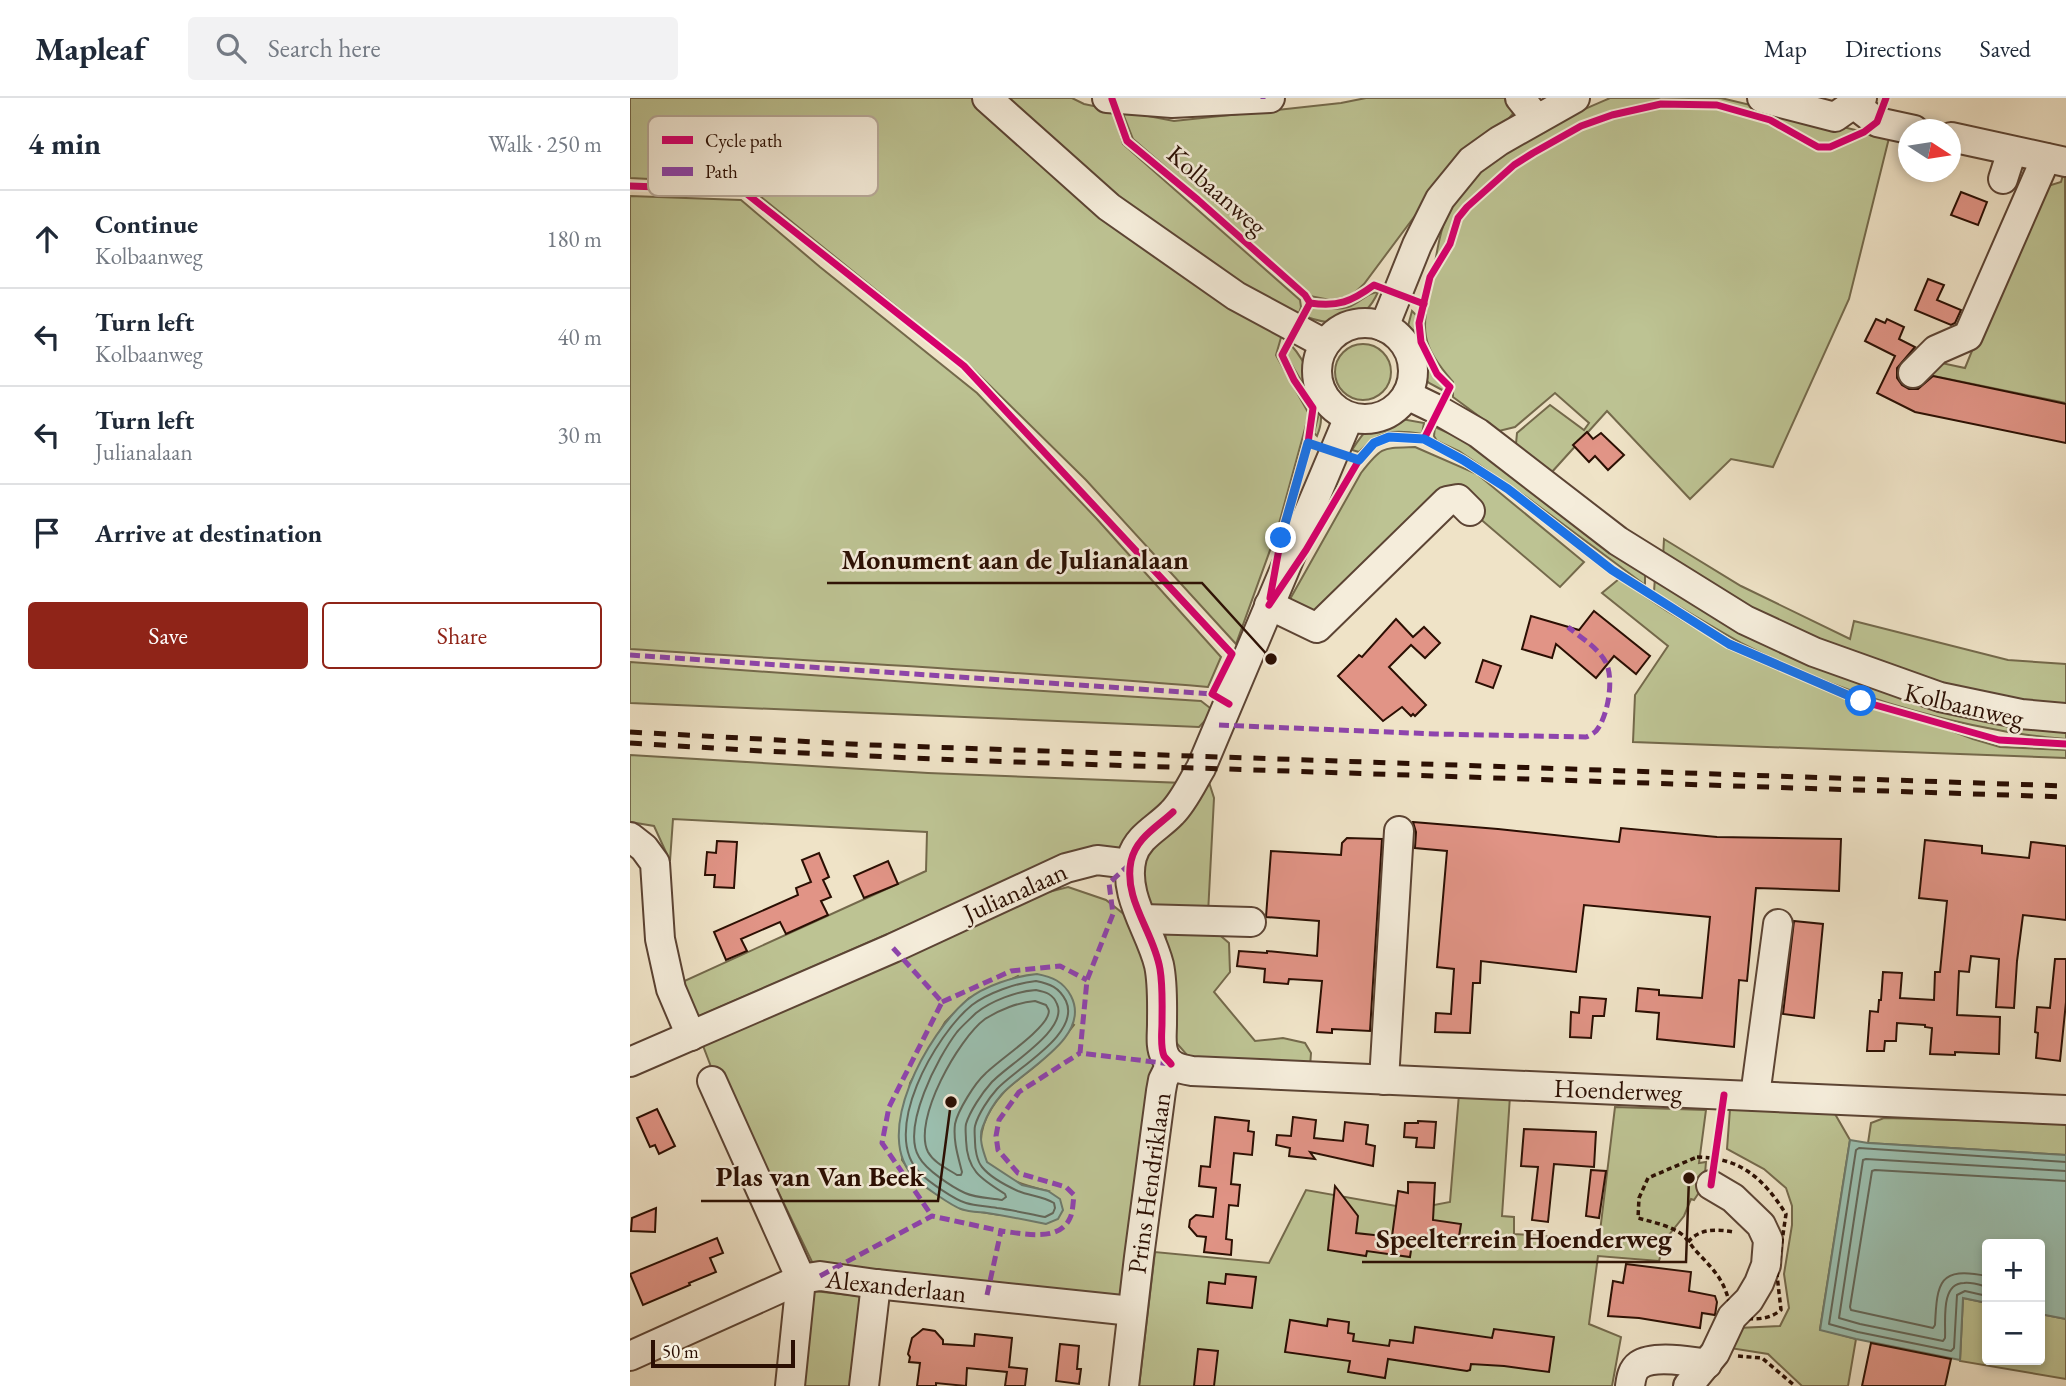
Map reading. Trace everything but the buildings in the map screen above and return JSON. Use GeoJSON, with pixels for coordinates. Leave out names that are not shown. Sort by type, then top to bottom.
{"type":"FeatureCollection","features":[{"type":"Feature","properties":{"kind":"street"},"geometry":{"type":"LineString","coordinates":[[987,98],[1109,207],[1236,296],[1325,344]]}},
{"type":"Feature","properties":{"kind":"street"},"geometry":{"type":"LineString","coordinates":[[1107,98],[1172,103],[1265,98]]}},
{"type":"Feature","properties":{"kind":"street"},"geometry":{"type":"LineString","coordinates":[[1384,327],[1417,245],[1440,199],[1471,161],[1499,141],[1529,109],[1575,98]]}},
{"type":"Feature","properties":{"kind":"street"},"geometry":{"type":"LineString","coordinates":[[1762,98],[1835,117],[1858,101],[1877,122],[1898,127]]}},
{"type":"Feature","properties":{"kind":"street"},"geometry":{"type":"LineString","coordinates":[[1913,373],[1936,350],[1968,336],[2056,160],[1961,139]]}},
{"type":"Feature","properties":{"kind":"street"},"geometry":{"type":"LineString","coordinates":[[2003,179],[2012,151]]}},
{"type":"Feature","properties":{"kind":"street"},"geometry":{"type":"LineString","coordinates":[[1371,323],[1384,327],[1398,336],[1408,349],[1413,364],[1413,380],[1408,395],[1397,408],[1382,417],[1366,420],[1349,417],[1334,408],[1323,395],[1317,378],[1318,360],[1325,344],[1345,327],[1371,323]]}},
{"type":"Feature","properties":{"kind":"street","name":"Kolbaanweg"},"geometry":{"type":"LineString","coordinates":[[1408,395],[1479,433],[1618,541],[1745,620],[1814,652],[1940,697],[2021,714],[2066,718]]}},
{"type":"Feature","properties":{"kind":"street"},"geometry":{"type":"LineString","coordinates":[[1130,864],[1138,844],[1173,812],[1200,768],[1349,417]]}},
{"type":"Feature","properties":{"kind":"street"},"geometry":{"type":"LineString","coordinates":[[1269,605],[1317,628],[1447,502],[1458,499],[1470,511]]}},
{"type":"Feature","properties":{"kind":"street"},"geometry":{"type":"LineString","coordinates":[[1384,1080],[1399,831]]}},
{"type":"Feature","properties":{"kind":"street"},"geometry":{"type":"LineString","coordinates":[[630,837],[644,848],[655,863],[660,939],[671,989],[691,1036]]}},
{"type":"Feature","properties":{"kind":"street","name":"Julianalaan"},"geometry":{"type":"LineString","coordinates":[[630,1062],[893,948],[1066,868],[1097,860],[1130,864]]}},
{"type":"Feature","properties":{"kind":"street","name":"Prins Hendriklaan"},"geometry":{"type":"LineString","coordinates":[[1124,1386],[1161,1091],[1171,1064],[1162,1047],[1163,995],[1160,968],[1130,887],[1130,864]]}},
{"type":"Feature","properties":{"kind":"street"},"geometry":{"type":"LineString","coordinates":[[1142,919],[1251,922]]}},
{"type":"Feature","properties":{"kind":"street"},"geometry":{"type":"LineString","coordinates":[[1755,1096],[1778,924]]}},
{"type":"Feature","properties":{"kind":"street","name":"Hoenderweg"},"geometry":{"type":"LineString","coordinates":[[1171,1064],[1192,1071],[2066,1110]]}},
{"type":"Feature","properties":{"kind":"street","name":"Alexanderlaan"},"geometry":{"type":"LineString","coordinates":[[712,1081],[801,1279],[820,1276],[1132,1311]]}},
{"type":"Feature","properties":{"kind":"street"},"geometry":{"type":"LineString","coordinates":[[1688,1386],[1711,1359],[1732,1317],[1749,1300],[1766,1265],[1768,1240],[1761,1226],[1733,1198],[1711,1185]]}},
{"type":"Feature","properties":{"kind":"street"},"geometry":{"type":"LineString","coordinates":[[630,1356],[801,1279]]}},
{"type":"Feature","properties":{"kind":"street"},"geometry":{"type":"LineString","coordinates":[[790,1386],[801,1279]]}},
{"type":"Feature","properties":{"kind":"street"},"geometry":{"type":"LineString","coordinates":[[864,1386],[876,1284]]}},
{"type":"Feature","properties":{"kind":"street"},"geometry":{"type":"LineString","coordinates":[[1630,1386],[1632,1373],[1640,1364],[1658,1360],[1711,1359]]}},
{"type":"Feature","properties":{"kind":"path"},"geometry":{"type":"LineString","coordinates":[[630,186],[648,187]]}},
{"type":"Feature","properties":{"kind":"path"},"geometry":{"type":"LineString","coordinates":[[750,196],[964,366],[1232,654]]}},
{"type":"Feature","properties":{"kind":"path"},"geometry":{"type":"LineString","coordinates":[[1711,1185],[1717,1145]]}},
{"type":"Feature","properties":{"kind":"path"},"geometry":{"type":"LineString","coordinates":[[1697,1157],[1715,1157],[1748,1170],[1772,1192],[1786,1214],[1777,1275],[1781,1310],[1773,1316],[1759,1320],[1732,1317],[1728,1295],[1722,1282],[1681,1234],[1663,1225],[1638,1218],[1639,1198],[1648,1178],[1697,1157]]}},
{"type":"Feature","properties":{"kind":"path"},"geometry":{"type":"LineString","coordinates":[[1688,1242],[1703,1231],[1731,1231],[1742,1234],[1761,1226]]}},
{"type":"Feature","properties":{"kind":"path"},"geometry":{"type":"LineString","coordinates":[[1711,1359],[1762,1358],[1796,1386]]}},
{"type":"Feature","properties":{"kind":"shaded area"},"geometry":{"type":"Polygon","coordinates":[[[630,98],[975,98],[1102,214],[1177,272],[1282,334],[1276,355],[1309,414],[1277,531],[1236,644],[1086,480],[971,367],[760,196],[878,196],[878,116],[648,116],[648,179],[630,178],[630,98]]]}},
{"type":"Feature","properties":{"kind":"shaded area"},"geometry":{"type":"Polygon","coordinates":[[[1003,98],[1072,98],[1084,104],[1113,110],[1123,144],[1300,300],[1298,316],[1236,284],[1174,243],[1115,196],[1003,98]]]}},
{"type":"Feature","properties":{"kind":"shaded area"},"geometry":{"type":"Polygon","coordinates":[[[1366,98],[1511,98],[1514,112],[1506,122],[1451,163],[1364,284],[1351,296],[1330,300],[1310,296],[1133,139],[1122,111],[1174,121],[1366,98]]]}},
{"type":"Feature","properties":{"kind":"shaded area"},"geometry":{"type":"Polygon","coordinates":[[[1610,98],[1721,98],[1889,138],[1849,299],[1773,467],[1731,459],[1690,499],[1607,411],[1551,473],[1516,444],[1517,433],[1550,405],[1584,430],[1589,423],[1555,393],[1515,427],[1499,431],[1453,397],[1453,382],[1434,356],[1426,335],[1426,312],[1442,228],[1450,208],[1467,180],[1515,144],[1610,98]]]}},
{"type":"Feature","properties":{"kind":"shaded area"},"geometry":{"type":"Polygon","coordinates":[[[2065,168],[2066,403],[1924,374],[1937,362],[1965,368],[2038,189],[2061,182],[2065,168]]]}},
{"type":"Feature","properties":{"kind":"shaded area"},"geometry":{"type":"Polygon","coordinates":[[[630,196],[741,200],[977,393],[1096,518],[1221,657],[1208,687],[630,649],[630,196]]]}},
{"type":"Feature","properties":{"kind":"shaded area"},"geometry":{"type":"Polygon","coordinates":[[[1378,292],[1365,311],[1348,321],[1329,322],[1307,317],[1308,311],[1314,306],[1344,308],[1378,292]]]}},
{"type":"Feature","properties":{"kind":"shaded area"},"geometry":{"type":"Polygon","coordinates":[[[1412,311],[1418,317],[1420,346],[1444,391],[1429,383],[1422,374],[1409,337],[1408,326],[1412,311]]]}},
{"type":"Feature","properties":{"kind":"shaded area"},"geometry":{"type":"Polygon","coordinates":[[[1363,344],[1374,346],[1383,352],[1389,361],[1389,383],[1383,392],[1374,398],[1363,400],[1352,398],[1343,392],[1337,383],[1335,372],[1337,361],[1343,352],[1352,346],[1363,344]]]}},
{"type":"Feature","properties":{"kind":"shaded area"},"geometry":{"type":"Polygon","coordinates":[[[1291,345],[1307,369],[1316,390],[1321,410],[1317,436],[1314,433],[1318,417],[1316,406],[1286,355],[1291,345]]]}},
{"type":"Feature","properties":{"kind":"shaded area"},"geometry":{"type":"Polygon","coordinates":[[[1396,418],[1424,423],[1422,434],[1387,433],[1373,439],[1359,452],[1352,450],[1370,428],[1396,418]]]}},
{"type":"Feature","properties":{"kind":"shaded area"},"geometry":{"type":"Polygon","coordinates":[[[1435,427],[1464,440],[1645,570],[1645,585],[1525,496],[1459,451],[1437,441],[1434,436],[1435,427]]]}},
{"type":"Feature","properties":{"kind":"shaded area"},"geometry":{"type":"Polygon","coordinates":[[[1415,447],[1477,474],[1584,562],[1560,587],[1450,493],[1322,612],[1285,608],[1368,464],[1384,450],[1415,447]]]}},
{"type":"Feature","properties":{"kind":"shaded area"},"geometry":{"type":"Polygon","coordinates":[[[1664,539],[1741,586],[1850,639],[1854,621],[2008,660],[2066,664],[2066,705],[2025,702],[1948,686],[1843,652],[1738,603],[1663,558],[1664,539]]]}},
{"type":"Feature","properties":{"kind":"shaded area"},"geometry":{"type":"Polygon","coordinates":[[[1655,577],[1741,629],[2066,726],[2066,739],[2018,734],[1969,724],[1902,707],[1836,685],[1741,643],[1654,592],[1655,577]]]}},
{"type":"Feature","properties":{"kind":"shaded area"},"geometry":{"type":"Polygon","coordinates":[[[1619,579],[1728,647],[1973,739],[2000,747],[2066,750],[2066,758],[1633,742],[1635,695],[1668,646],[1602,593],[1619,579]]]}},
{"type":"Feature","properties":{"kind":"shaded area"},"geometry":{"type":"Polygon","coordinates":[[[630,662],[1201,701],[1214,711],[1199,727],[630,703],[630,662]]]}},
{"type":"Feature","properties":{"kind":"shaded area"},"geometry":{"type":"Polygon","coordinates":[[[630,755],[928,773],[1183,783],[1122,849],[977,895],[695,1018],[680,983],[926,871],[927,832],[673,819],[670,861],[654,826],[630,822],[630,755]]]}},
{"type":"Feature","properties":{"kind":"shaded area"},"geometry":{"type":"Polygon","coordinates":[[[1207,776],[1214,798],[1208,914],[1146,908],[1143,876],[1145,856],[1207,776]]]}},
{"type":"Feature","properties":{"kind":"shaded area"},"geometry":{"type":"Polygon","coordinates":[[[1068,887],[1106,900],[1135,923],[1149,944],[1155,1079],[1122,1299],[815,1268],[720,1071],[713,1072],[702,1043],[1037,895],[1068,887]],[[1018,976],[969,998],[945,1022],[910,1083],[902,1160],[916,1179],[961,1209],[1000,1215],[1048,1191],[1014,1180],[991,1167],[982,1152],[981,1134],[987,1116],[998,1099],[1050,1053],[1074,1025],[1018,976]]]}},
{"type":"Feature","properties":{"kind":"shaded area"},"geometry":{"type":"Polygon","coordinates":[[[1208,925],[1229,943],[1230,972],[1214,992],[1255,1041],[1283,1038],[1305,1043],[1311,1053],[1310,1067],[1204,1061],[1187,1055],[1173,1039],[1172,988],[1165,932],[1208,925]]]}},
{"type":"Feature","properties":{"kind":"shaded area"},"geometry":{"type":"Polygon","coordinates":[[[1459,1094],[1510,1096],[1502,1216],[1514,1217],[1514,1234],[1599,1240],[1615,1107],[1706,1110],[1699,1163],[1706,1162],[1704,1185],[1694,1200],[1691,1199],[1684,1216],[1665,1240],[1659,1261],[1598,1256],[1589,1324],[1621,1337],[1612,1386],[1139,1386],[1155,1252],[1269,1263],[1306,1190],[1413,1209],[1450,1202],[1459,1094]]]}},
{"type":"Feature","properties":{"kind":"shaded area"},"geometry":{"type":"Polygon","coordinates":[[[1730,1109],[1835,1114],[1850,1140],[1820,1329],[1856,1339],[1848,1386],[1802,1386],[1768,1354],[1730,1348],[1738,1328],[1780,1326],[1789,1308],[1784,1274],[1792,1225],[1792,1206],[1786,1188],[1764,1169],[1727,1149],[1730,1109]]]}},
{"type":"Feature","properties":{"kind":"shaded area"},"geometry":{"type":"Polygon","coordinates":[[[1884,1118],[2066,1123],[2066,1155],[1868,1143],[1871,1123],[1884,1118]]]}},
{"type":"Feature","properties":{"kind":"shaded area"},"geometry":{"type":"Polygon","coordinates":[[[814,1291],[859,1296],[864,1307],[854,1386],[804,1386],[814,1291]]]}},
{"type":"Feature","properties":{"kind":"shaded area"},"geometry":{"type":"Polygon","coordinates":[[[1963,1298],[1982,1302],[1982,1365],[1960,1361],[1963,1298]]]}},
{"type":"Feature","properties":{"kind":"shaded area"},"geometry":{"type":"Polygon","coordinates":[[[2045,1315],[2066,1319],[2066,1379],[1984,1365],[2045,1365],[2045,1315]]]}},
{"type":"Feature","properties":{"kind":"water"},"geometry":{"type":"Polygon","coordinates":[[[1037,974],[1057,981],[1068,991],[1075,1011],[1072,1025],[1053,1051],[999,1097],[985,1122],[981,1139],[987,1162],[1022,1185],[1048,1191],[1060,1199],[1063,1210],[1058,1219],[1046,1224],[967,1211],[951,1204],[916,1179],[903,1160],[899,1137],[901,1112],[910,1085],[936,1035],[952,1015],[982,990],[1010,979],[1037,974]]]}},
{"type":"Feature","properties":{"kind":"water"},"geometry":{"type":"Polygon","coordinates":[[[1850,1140],[2066,1155],[2066,1319],[2045,1315],[2045,1239],[1982,1239],[1982,1302],[1963,1298],[1960,1360],[1820,1330],[1850,1140]]]}},
{"type":"Feature","properties":{"kind":"railway"},"geometry":{"type":"LineString","coordinates":[[630,732],[871,745],[2066,786]]}},
{"type":"Feature","properties":{"kind":"railway"},"geometry":{"type":"LineString","coordinates":[[630,743],[957,760],[2066,797]]}},
{"type":"Feature","properties":{"kind":"marked path"},"geometry":{"type":"LineString","coordinates":[[1219,725],[1586,737],[1596,731],[1604,716],[1610,677],[1602,656],[1568,627]]}},
{"type":"Feature","properties":{"kind":"marked path"},"geometry":{"type":"LineString","coordinates":[[630,655],[1212,694]]}},
{"type":"Feature","properties":{"kind":"marked path"},"geometry":{"type":"LineString","coordinates":[[1130,864],[1109,883],[1113,914],[1087,980],[1080,1053],[1171,1064]]}},
{"type":"Feature","properties":{"kind":"marked path"},"geometry":{"type":"LineString","coordinates":[[893,948],[942,1002],[889,1107],[882,1143],[932,1216]]}},
{"type":"Feature","properties":{"kind":"marked path"},"geometry":{"type":"LineString","coordinates":[[942,1002],[1011,971],[1060,966],[1087,980]]}},
{"type":"Feature","properties":{"kind":"marked path"},"geometry":{"type":"LineString","coordinates":[[987,1295],[1001,1231],[1039,1235],[1058,1231],[1070,1218],[1074,1195],[1066,1187],[1018,1173],[998,1150],[996,1136],[999,1120],[1019,1092],[1080,1053]]}},
{"type":"Feature","properties":{"kind":"marked path"},"geometry":{"type":"LineString","coordinates":[[820,1276],[932,1216],[1001,1231]]}},
{"type":"Feature","properties":{"kind":"cycle path"},"geometry":{"type":"LineString","coordinates":[[1424,439],[1450,387],[1437,374],[1421,342],[1419,323],[1430,277],[1450,244],[1458,218],[1514,165],[1581,126],[1612,115],[1661,104],[1717,105],[1770,120],[1818,147],[1830,147],[1864,132],[1877,122],[1886,98]]}},
{"type":"Feature","properties":{"kind":"cycle path"},"geometry":{"type":"LineString","coordinates":[[1112,99],[1127,141],[1198,200],[1305,295],[1310,303],[1344,302],[1374,285],[1424,304]]}},
{"type":"Feature","properties":{"kind":"cycle path"},"geometry":{"type":"LineString","coordinates":[[630,186],[648,187]]}},
{"type":"Feature","properties":{"kind":"cycle path"},"geometry":{"type":"LineString","coordinates":[[750,196],[964,366],[1232,654],[1212,694],[1229,704]]}},
{"type":"Feature","properties":{"kind":"cycle path"},"geometry":{"type":"LineString","coordinates":[[1270,598],[1281,538],[1308,443],[1313,408],[1294,380],[1282,355],[1310,303]]}},
{"type":"Feature","properties":{"kind":"cycle path"},"geometry":{"type":"LineString","coordinates":[[1269,605],[1306,550],[1359,460],[1374,443],[1389,437],[1424,439],[1508,489],[1612,570],[1729,644],[1861,701],[1999,740],[2066,744]]}},
{"type":"Feature","properties":{"kind":"cycle path"},"geometry":{"type":"LineString","coordinates":[[1171,1064],[1164,1056],[1162,1048],[1162,996],[1157,955],[1135,903],[1130,875],[1131,861],[1137,846],[1173,812]]}},
{"type":"Feature","properties":{"kind":"cycle path"},"geometry":{"type":"LineString","coordinates":[[1711,1185],[1724,1095]]}},
{"type":"Feature","properties":{"kind":"place","name":"Monument aan de Julianalaan"},"geometry":{"type":"Point","coordinates":[1271,659]}},
{"type":"Feature","properties":{"kind":"place","name":"Plas van Van Beek"},"geometry":{"type":"Point","coordinates":[951,1102]}},
{"type":"Feature","properties":{"kind":"place","name":"Speelterrein Hoenderweg"},"geometry":{"type":"Point","coordinates":[1689,1178]}},
{"type":"Feature","properties":{"kind":"route"},"geometry":{"type":"LineString","coordinates":[[1281,538],[1308,443],[1359,460],[1374,443],[1389,437],[1424,439],[1508,489],[1612,570],[1729,644],[1861,701]]}}]}
